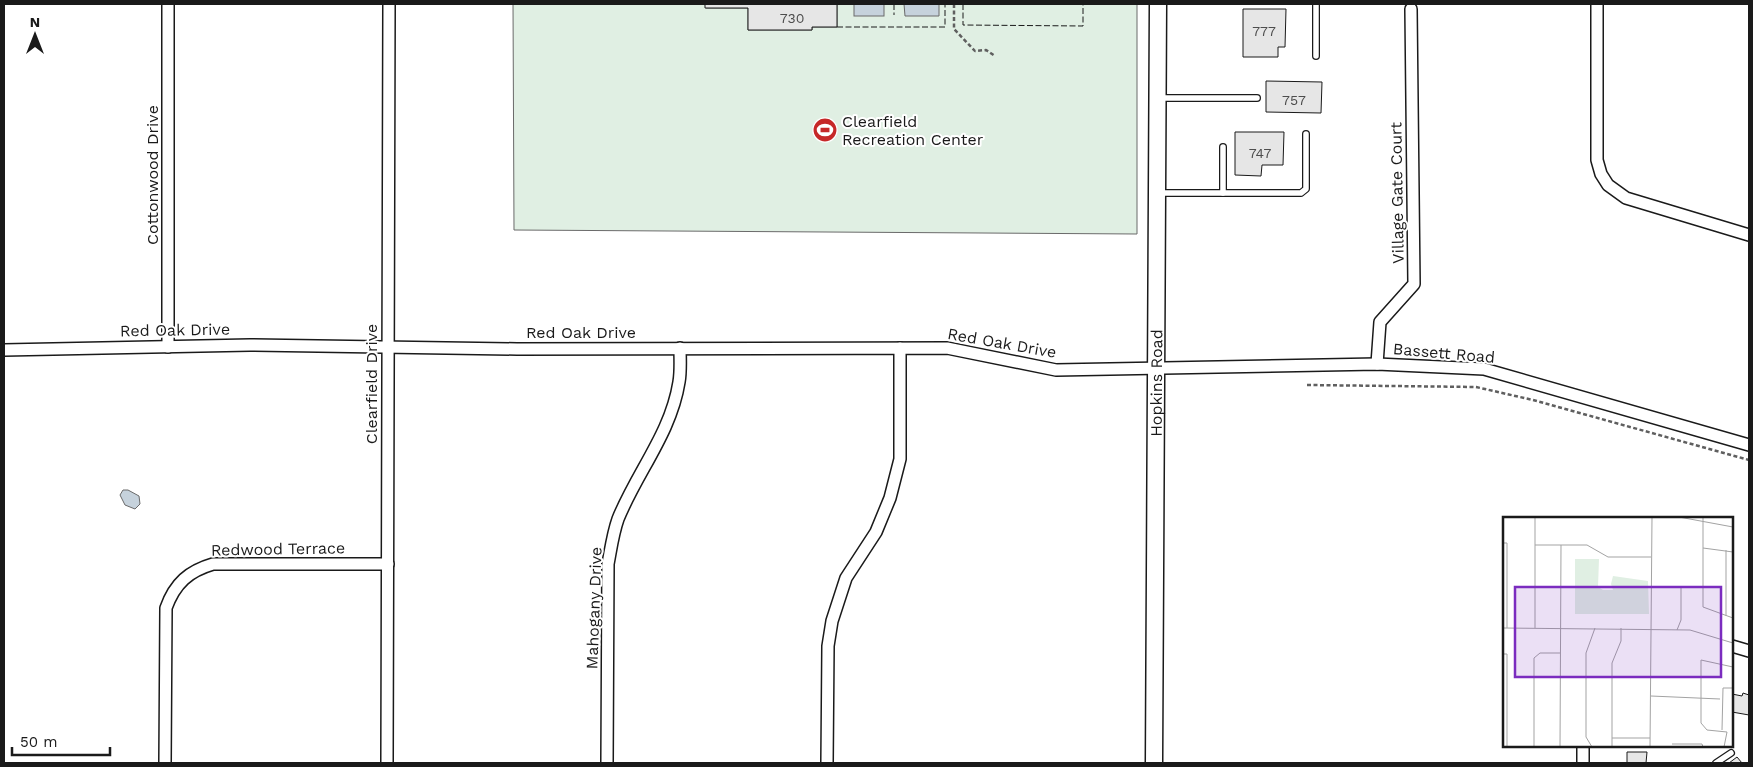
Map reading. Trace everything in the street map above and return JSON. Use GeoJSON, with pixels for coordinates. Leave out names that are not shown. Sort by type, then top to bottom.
{"type":"FeatureCollection","features":[{"type":"Feature","properties":{"kind":"street","name":"Cottonwood Drive"},"geometry":{"type":"LineString","coordinates":[[168,4],[168,347]]}},
{"type":"Feature","properties":{"kind":"street","name":"Clearfield Drive"},"geometry":{"type":"LineString","coordinates":[[387,763],[389,4]]}},
{"type":"Feature","properties":{"kind":"street","name":"Hopkins Road"},"geometry":{"type":"LineString","coordinates":[[1154,763],[1158,4]]}},
{"type":"Feature","properties":{"kind":"street"},"geometry":{"type":"LineString","coordinates":[[1597,4],[1597,160],[1601,174],[1608,185],[1626,198],[1749,235]]}},
{"type":"Feature","properties":{"kind":"street","name":"Village Gate Court"},"geometry":{"type":"LineString","coordinates":[[1377,364],[1380,322],[1414,284],[1411,8]]}},
{"type":"Feature","properties":{"kind":"street","name":"Red Oak Drive"},"geometry":{"type":"LineString","coordinates":[[4,350],[250,345],[947,348],[1056,370],[1155,367]]}},
{"type":"Feature","properties":{"kind":"street","name":"Mahogany Drive"},"geometry":{"type":"LineString","coordinates":[[607,763],[608,564],[612,542],[627,500],[659,444],[671,413],[680,381],[680,348]]}},
{"type":"Feature","properties":{"kind":"street"},"geometry":{"type":"LineString","coordinates":[[828,763],[828,646],[832,621],[846,578],[876,532],[890,498],[900,459],[900,348]]}},
{"type":"Feature","properties":{"kind":"street","name":"Bassett Road"},"geometry":{"type":"LineString","coordinates":[[1155,367],[1377,364],[1484,370],[1749,444]]}},
{"type":"Feature","properties":{"kind":"street","name":"Redwood Terrace"},"geometry":{"type":"LineString","coordinates":[[166,763],[166,608],[170,595],[186,576],[198,568],[213,564],[388,564]]}},
{"type":"Feature","properties":{"kind":"street"},"geometry":{"type":"LineString","coordinates":[[1733,646],[1749,652]]}},
{"type":"Feature","properties":{"kind":"street"},"geometry":{"type":"LineString","coordinates":[[1583,747],[1583,763]]}},
{"type":"Feature","properties":{"kind":"lane"},"geometry":{"type":"LineString","coordinates":[[1316,4],[1316,56]]}},
{"type":"Feature","properties":{"kind":"lane"},"geometry":{"type":"LineString","coordinates":[[1158,98],[1257,98]]}},
{"type":"Feature","properties":{"kind":"lane"},"geometry":{"type":"LineString","coordinates":[[1157,193],[1300,193],[1306,189],[1306,134]]}},
{"type":"Feature","properties":{"kind":"lane"},"geometry":{"type":"LineString","coordinates":[[1223,147],[1223,193]]}},
{"type":"Feature","properties":{"kind":"lane"},"geometry":{"type":"LineString","coordinates":[[1716,763],[1731,753]]}},
{"type":"Feature","properties":{"kind":"path"},"geometry":{"type":"LineString","coordinates":[[954,4],[954,29],[975,51],[986,50],[995,56]]}},
{"type":"Feature","properties":{"kind":"path"},"geometry":{"type":"LineString","coordinates":[[1307,385],[1476,387],[1533,400],[1749,460]]}},
{"type":"Feature","properties":{"kind":"green space","name":"Clearfield Recreation Center"},"geometry":{"type":"Polygon","coordinates":[[[513,4],[705,4],[706,8],[748,8],[748,30],[812,30],[812,27],[837,27],[837,4],[1137,4],[1137,234],[514,230],[513,4]]]}},
{"type":"Feature","properties":{"kind":"shaded area"},"geometry":{"type":"Polygon","coordinates":[[[854,4],[884,4],[884,16],[854,16],[854,4]]]}},
{"type":"Feature","properties":{"kind":"shaded area"},"geometry":{"type":"Polygon","coordinates":[[[904,4],[939,4],[939,16],[905,16],[904,4]]]}},
{"type":"Feature","properties":{"kind":"shaded area"},"geometry":{"type":"Polygon","coordinates":[[[123,490],[128,490],[139,496],[140,504],[135,509],[125,505],[120,495],[123,490]]]}},
{"type":"Feature","properties":{"kind":"building"},"geometry":{"type":"Polygon","coordinates":[[[705,4],[837,4],[837,27],[812,27],[812,30],[748,30],[748,8],[705,8],[705,4]]]}},
{"type":"Feature","properties":{"kind":"building"},"geometry":{"type":"Polygon","coordinates":[[[1243,9],[1286,9],[1285,47],[1278,47],[1278,57],[1243,57],[1243,9]]]}},
{"type":"Feature","properties":{"kind":"building"},"geometry":{"type":"Polygon","coordinates":[[[1266,81],[1322,82],[1321,113],[1266,112],[1266,81]]]}},
{"type":"Feature","properties":{"kind":"building"},"geometry":{"type":"Polygon","coordinates":[[[1235,132],[1284,132],[1283,165],[1262,165],[1261,176],[1235,175],[1235,132]]]}},
{"type":"Feature","properties":{"kind":"building"},"geometry":{"type":"Polygon","coordinates":[[[1743,693],[1749,695],[1749,715],[1733,712],[1733,694],[1742,696],[1743,693]]]}},
{"type":"Feature","properties":{"kind":"building"},"geometry":{"type":"Polygon","coordinates":[[[1627,752],[1647,752],[1646,763],[1627,763],[1627,752]]]}},
{"type":"Feature","properties":{"kind":"building"},"geometry":{"type":"Polygon","coordinates":[[[1737,757],[1742,763],[1729,763],[1737,757]]]}},
{"type":"Feature","properties":{"kind":"fence"},"geometry":{"type":"LineString","coordinates":[[894,4],[894,15]]}},
{"type":"Feature","properties":{"kind":"fence"},"geometry":{"type":"LineString","coordinates":[[837,27],[945,27],[945,4]]}},
{"type":"Feature","properties":{"kind":"fence"},"geometry":{"type":"LineString","coordinates":[[963,4],[963,25],[1083,26],[1083,4]]}},
{"type":"Feature","properties":{"kind":"place","name":"Clearfield Recreation Center"},"geometry":{"type":"Point","coordinates":[825,130]}}]}
